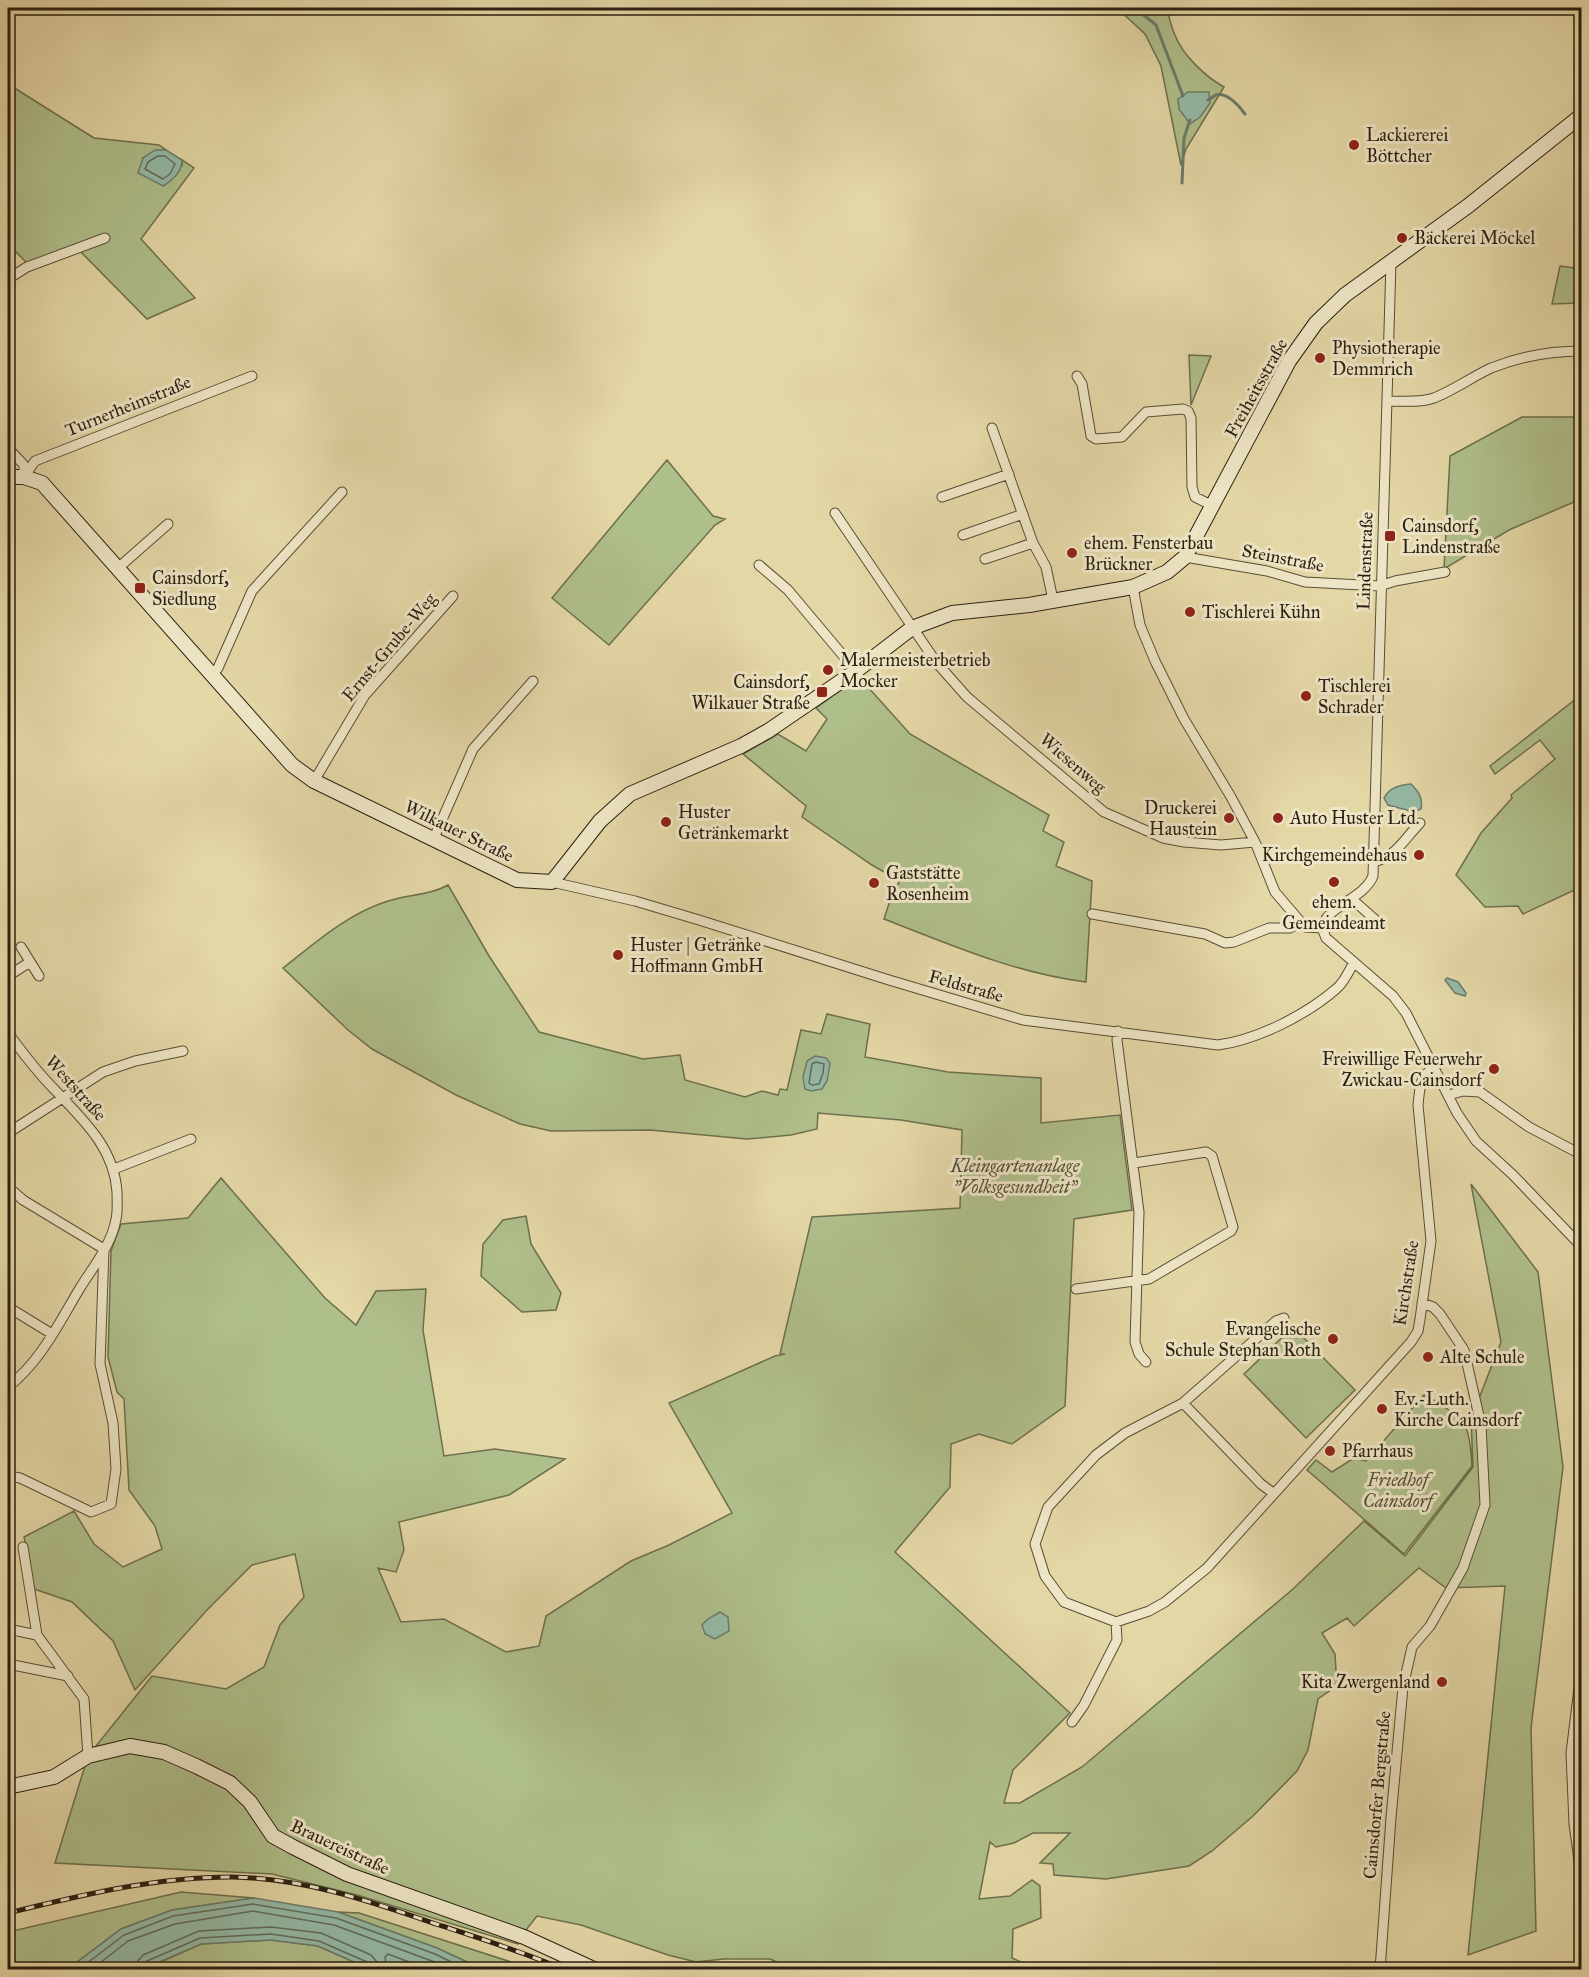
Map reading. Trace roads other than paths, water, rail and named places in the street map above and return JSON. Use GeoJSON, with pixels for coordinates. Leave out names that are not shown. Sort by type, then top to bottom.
{"type":"FeatureCollection","features":[{"type":"Feature","properties":{"kind":"street"},"geometry":{"type":"LineString","coordinates":[[1575,8],[1581,14]]}},
{"type":"Feature","properties":{"kind":"street","name":"Freiheitsstraße"},"geometry":{"type":"LineString","coordinates":[[1132,587],[1167,572],[1185,557],[1289,360],[1317,323],[1345,295],[1468,206],[1581,115]]}},
{"type":"Feature","properties":{"kind":"street"},"geometry":{"type":"LineString","coordinates":[[8,279],[27,267],[105,238]]}},
{"type":"Feature","properties":{"kind":"street","name":"Lindenstraße"},"geometry":{"type":"LineString","coordinates":[[1322,928],[1325,919],[1371,882],[1374,862],[1380,586],[1391,261]]}},
{"type":"Feature","properties":{"kind":"street"},"geometry":{"type":"LineString","coordinates":[[1388,401],[1432,398],[1491,368],[1525,356],[1559,351],[1581,351]]}},
{"type":"Feature","properties":{"kind":"street","name":"Turnerheimstraße"},"geometry":{"type":"LineString","coordinates":[[24,477],[35,461],[252,376]]}},
{"type":"Feature","properties":{"kind":"street"},"geometry":{"type":"LineString","coordinates":[[1077,376],[1082,384],[1091,436],[1096,439],[1122,437],[1146,412],[1183,409],[1188,411],[1191,418],[1192,487],[1195,497],[1213,506]]}},
{"type":"Feature","properties":{"kind":"street"},"geometry":{"type":"LineString","coordinates":[[993,428],[1033,543],[1046,567],[1053,600]]}},
{"type":"Feature","properties":{"kind":"street"},"geometry":{"type":"LineString","coordinates":[[8,448],[24,465],[24,477]]}},
{"type":"Feature","properties":{"kind":"street"},"geometry":{"type":"LineString","coordinates":[[942,497],[1009,474]]}},
{"type":"Feature","properties":{"kind":"street","name":"Wilkauer Straße"},"geometry":{"type":"LineString","coordinates":[[8,477],[24,477],[42,483],[292,765],[314,781],[517,880],[552,882]]}},
{"type":"Feature","properties":{"kind":"street"},"geometry":{"type":"LineString","coordinates":[[212,675],[218,668],[252,591],[342,492]]}},
{"type":"Feature","properties":{"kind":"street","name":"Wiesenweg"},"geometry":{"type":"LineString","coordinates":[[835,513],[936,662],[967,697],[1104,812],[1163,838],[1221,845],[1255,842]]}},
{"type":"Feature","properties":{"kind":"street"},"geometry":{"type":"LineString","coordinates":[[963,535],[1023,514]]}},
{"type":"Feature","properties":{"kind":"street"},"geometry":{"type":"LineString","coordinates":[[118,568],[168,524]]}},
{"type":"Feature","properties":{"kind":"street"},"geometry":{"type":"LineString","coordinates":[[985,559],[1033,543]]}},
{"type":"Feature","properties":{"kind":"street","name":"Steinstraße"},"geometry":{"type":"LineString","coordinates":[[1185,557],[1267,571],[1305,582],[1380,586],[1445,572]]}},
{"type":"Feature","properties":{"kind":"street"},"geometry":{"type":"LineString","coordinates":[[759,565],[788,590],[856,670]]}},
{"type":"Feature","properties":{"kind":"street"},"geometry":{"type":"LineString","coordinates":[[552,882],[600,821],[630,794],[759,736],[856,670],[912,628],[952,613],[1029,605],[1132,587],[1140,625],[1155,661],[1184,719],[1255,842],[1275,892],[1307,928],[1322,928],[1326,938],[1377,980],[1400,1004],[1419,1035],[1457,1113],[1476,1141],[1513,1175],[1581,1247]]}},
{"type":"Feature","properties":{"kind":"street","name":"Ernst-Grube-Weg"},"geometry":{"type":"LineString","coordinates":[[314,781],[365,695],[453,596]]}},
{"type":"Feature","properties":{"kind":"street"},"geometry":{"type":"LineString","coordinates":[[434,838],[473,749],[533,681]]}},
{"type":"Feature","properties":{"kind":"street"},"geometry":{"type":"LineString","coordinates":[[1374,862],[1395,852],[1420,823]]}},
{"type":"Feature","properties":{"kind":"street","name":"Feldstraße"},"geometry":{"type":"LineString","coordinates":[[552,882],[635,901],[1023,1020],[1218,1045],[1236,1042],[1281,1024],[1310,1007],[1338,988],[1354,962]]}},
{"type":"Feature","properties":{"kind":"street"},"geometry":{"type":"LineString","coordinates":[[1352,899],[1379,923]]}},
{"type":"Feature","properties":{"kind":"street"},"geometry":{"type":"LineString","coordinates":[[1092,914],[1205,934],[1225,943],[1234,942],[1269,928],[1290,928],[1301,922]]}},
{"type":"Feature","properties":{"kind":"street"},"geometry":{"type":"LineString","coordinates":[[21,947],[39,976]]}},
{"type":"Feature","properties":{"kind":"street"},"geometry":{"type":"LineString","coordinates":[[8,976],[30,962]]}},
{"type":"Feature","properties":{"kind":"street"},"geometry":{"type":"LineString","coordinates":[[1118,1031],[1117,1040],[1139,1212],[1135,1342],[1139,1354],[1146,1362]]}},
{"type":"Feature","properties":{"kind":"street","name":"Weststraße"},"geometry":{"type":"LineString","coordinates":[[8,1033],[52,1088],[63,1096],[105,1148],[114,1169],[116,1219],[104,1249]]}},
{"type":"Feature","properties":{"kind":"street"},"geometry":{"type":"LineString","coordinates":[[8,1132],[103,1072],[135,1061],[183,1051]]}},
{"type":"Feature","properties":{"kind":"street","name":"Kirchstraße"},"geometry":{"type":"LineString","coordinates":[[1116,1622],[1149,1611],[1165,1602],[1189,1584],[1220,1555],[1273,1493],[1402,1354],[1418,1331],[1431,1241],[1418,1105],[1425,1072],[1435,1067]]}},
{"type":"Feature","properties":{"kind":"street"},"geometry":{"type":"LineString","coordinates":[[1449,1095],[1463,1091],[1480,1092],[1529,1127],[1581,1155]]}},
{"type":"Feature","properties":{"kind":"street"},"geometry":{"type":"LineString","coordinates":[[114,1169],[191,1139]]}},
{"type":"Feature","properties":{"kind":"street"},"geometry":{"type":"LineString","coordinates":[[1076,1289],[1149,1279],[1232,1231],[1233,1227],[1212,1156],[1206,1152],[1134,1163]]}},
{"type":"Feature","properties":{"kind":"street"},"geometry":{"type":"LineString","coordinates":[[8,1187],[23,1200],[104,1249]]}},
{"type":"Feature","properties":{"kind":"street"},"geometry":{"type":"LineString","coordinates":[[8,1387],[34,1362],[104,1249]]}},
{"type":"Feature","properties":{"kind":"street"},"geometry":{"type":"LineString","coordinates":[[8,1476],[20,1478],[91,1512],[111,1504],[117,1469],[114,1435],[100,1364],[104,1249]]}},
{"type":"Feature","properties":{"kind":"street","name":"Cainsdorfer Bergstraße"},"geometry":{"type":"LineString","coordinates":[[1380,1970],[1403,1687],[1412,1647],[1430,1626],[1463,1568],[1485,1505],[1481,1425],[1464,1350],[1440,1314],[1433,1307],[1422,1304]]}},
{"type":"Feature","properties":{"kind":"street"},"geometry":{"type":"LineString","coordinates":[[8,1307],[52,1334]]}},
{"type":"Feature","properties":{"kind":"street"},"geometry":{"type":"LineString","coordinates":[[1072,1722],[1084,1705],[1117,1640],[1116,1622],[1064,1602],[1045,1576],[1035,1544],[1048,1507],[1096,1455],[1125,1433],[1183,1402],[1276,1321],[1284,1318]]}},
{"type":"Feature","properties":{"kind":"street"},"geometry":{"type":"LineString","coordinates":[[1183,1402],[1261,1484],[1273,1493]]}},
{"type":"Feature","properties":{"kind":"street"},"geometry":{"type":"LineString","coordinates":[[23,1547],[38,1635],[84,1699],[88,1756]]}},
{"type":"Feature","properties":{"kind":"street"},"geometry":{"type":"LineString","coordinates":[[8,1629],[38,1635]]}},
{"type":"Feature","properties":{"kind":"street"},"geometry":{"type":"LineString","coordinates":[[8,1664],[68,1676]]}},
{"type":"Feature","properties":{"kind":"street"},"geometry":{"type":"LineString","coordinates":[[1581,1664],[1571,1753],[1581,1882]]}},
{"type":"Feature","properties":{"kind":"street","name":"Brauereistraße"},"geometry":{"type":"LineString","coordinates":[[8,1787],[54,1777],[88,1756],[130,1746],[165,1752],[230,1783],[250,1802],[273,1836],[293,1847],[347,1874],[524,1937],[596,1970]]}},
{"type":"Feature","properties":{"kind":"street"},"geometry":{"type":"LineString","coordinates":[[1552,1970],[1560,1968],[1569,1970]]}},
{"type":"Feature","properties":{"kind":"water"},"geometry":{"type":"Polygon","coordinates":[[[1188,92],[1209,92],[1210,103],[1200,117],[1190,124],[1179,109],[1178,99],[1188,92]]]}},
{"type":"Feature","properties":{"kind":"water"},"geometry":{"type":"Polygon","coordinates":[[[155,150],[166,150],[182,160],[176,175],[163,186],[138,173],[143,158],[155,150]]]}},
{"type":"Feature","properties":{"kind":"water"},"geometry":{"type":"Polygon","coordinates":[[[1411,784],[1420,795],[1421,809],[1414,812],[1388,805],[1384,798],[1389,791],[1411,784]]]}},
{"type":"Feature","properties":{"kind":"water"},"geometry":{"type":"Polygon","coordinates":[[[1447,978],[1458,982],[1466,993],[1465,996],[1455,993],[1445,980],[1447,978]]]}},
{"type":"Feature","properties":{"kind":"water"},"geometry":{"type":"Polygon","coordinates":[[[815,1056],[826,1058],[830,1063],[827,1081],[822,1089],[811,1091],[805,1089],[803,1077],[807,1061],[815,1056]]]}},
{"type":"Feature","properties":{"kind":"water"},"geometry":{"type":"Polygon","coordinates":[[[720,1612],[728,1617],[729,1631],[715,1639],[705,1634],[702,1625],[720,1612]]]}},
{"type":"Feature","properties":{"kind":"water"},"geometry":{"type":"Polygon","coordinates":[[[254,1898],[338,1912],[437,1948],[482,1969],[370,1969],[318,1946],[271,1940],[201,1944],[143,1969],[68,1969],[121,1929],[172,1910],[254,1898]]]}},
{"type":"Feature","properties":{"kind":"waterway"},"geometry":{"type":"LineString","coordinates":[[1135,8],[1156,25],[1183,96]]}},
{"type":"Feature","properties":{"kind":"waterway"},"geometry":{"type":"LineString","coordinates":[[1208,100],[1216,95],[1224,96],[1245,114]]}},
{"type":"Feature","properties":{"kind":"waterway"},"geometry":{"type":"LineString","coordinates":[[1182,183],[1184,138],[1190,120]]}},
{"type":"Feature","properties":{"kind":"railway"},"geometry":{"type":"LineString","coordinates":[[8,1913],[91,1894],[175,1880],[258,1878],[310,1886],[361,1899],[565,1970]]}},
{"type":"Feature","properties":{"kind":"place","name":"Lackiererei Böttcher"},"geometry":{"type":"Point","coordinates":[1354,145]}},
{"type":"Feature","properties":{"kind":"place","name":"Bäckerei Möckel"},"geometry":{"type":"Point","coordinates":[1402,238]}},
{"type":"Feature","properties":{"kind":"place","name":"Physiotherapie Demmrich"},"geometry":{"type":"Point","coordinates":[1320,358]}},
{"type":"Feature","properties":{"kind":"place","name":"Cainsdorf, Lindenstraße"},"geometry":{"type":"Point","coordinates":[1390,536]}},
{"type":"Feature","properties":{"kind":"place","name":"ehem. Fensterbau Brückner"},"geometry":{"type":"Point","coordinates":[1072,553]}},
{"type":"Feature","properties":{"kind":"place","name":"Cainsdorf, Siedlung"},"geometry":{"type":"Point","coordinates":[140,588]}},
{"type":"Feature","properties":{"kind":"place","name":"Tischlerei Kühn"},"geometry":{"type":"Point","coordinates":[1190,612]}},
{"type":"Feature","properties":{"kind":"place","name":"Malermeisterbetrieb Mocker"},"geometry":{"type":"Point","coordinates":[828,670]}},
{"type":"Feature","properties":{"kind":"place","name":"Cainsdorf, Wilkauer Straße"},"geometry":{"type":"Point","coordinates":[822,692]}},
{"type":"Feature","properties":{"kind":"place","name":"Tischlerei Schrader"},"geometry":{"type":"Point","coordinates":[1306,696]}},
{"type":"Feature","properties":{"kind":"place","name":"Druckerei Haustein"},"geometry":{"type":"Point","coordinates":[1229,818]}},
{"type":"Feature","properties":{"kind":"place","name":"Auto Huster Ltd."},"geometry":{"type":"Point","coordinates":[1278,818]}},
{"type":"Feature","properties":{"kind":"place","name":"Huster Getränkemarkt"},"geometry":{"type":"Point","coordinates":[666,822]}},
{"type":"Feature","properties":{"kind":"place","name":"Kirchgemeindehaus"},"geometry":{"type":"Point","coordinates":[1419,855]}},
{"type":"Feature","properties":{"kind":"place","name":"ehem. Gemeindeamt"},"geometry":{"type":"Point","coordinates":[1334,882]}},
{"type":"Feature","properties":{"kind":"place","name":"Gaststätte Rosenheim"},"geometry":{"type":"Point","coordinates":[874,883]}},
{"type":"Feature","properties":{"kind":"place","name":"Huster | Getränke Hoffmann GmbH"},"geometry":{"type":"Point","coordinates":[618,955]}},
{"type":"Feature","properties":{"kind":"place","name":"Freiwillige Feuerwehr Zwickau-Cainsdorf"},"geometry":{"type":"Point","coordinates":[1494,1069]}},
{"type":"Feature","properties":{"kind":"place","name":"Evangelische Schule Stephan Roth"},"geometry":{"type":"Point","coordinates":[1333,1339]}},
{"type":"Feature","properties":{"kind":"place","name":"Alte Schule"},"geometry":{"type":"Point","coordinates":[1428,1357]}},
{"type":"Feature","properties":{"kind":"place","name":"Ev.-Luth. Kirche Cainsdorf"},"geometry":{"type":"Point","coordinates":[1382,1409]}},
{"type":"Feature","properties":{"kind":"place","name":"Pfarrhaus"},"geometry":{"type":"Point","coordinates":[1330,1451]}},
{"type":"Feature","properties":{"kind":"place","name":"Kita Zwergenland"},"geometry":{"type":"Point","coordinates":[1442,1682]}},
{"type":"Feature","properties":{"kind":"park label","name":"Kleingartenanlage \"Volksgesundheit\""},"geometry":{"type":"Point","coordinates":[1015,1176]}},
{"type":"Feature","properties":{"kind":"park label","name":"Friedhof Cainsdorf"},"geometry":{"type":"Point","coordinates":[1398,1490]}}]}
